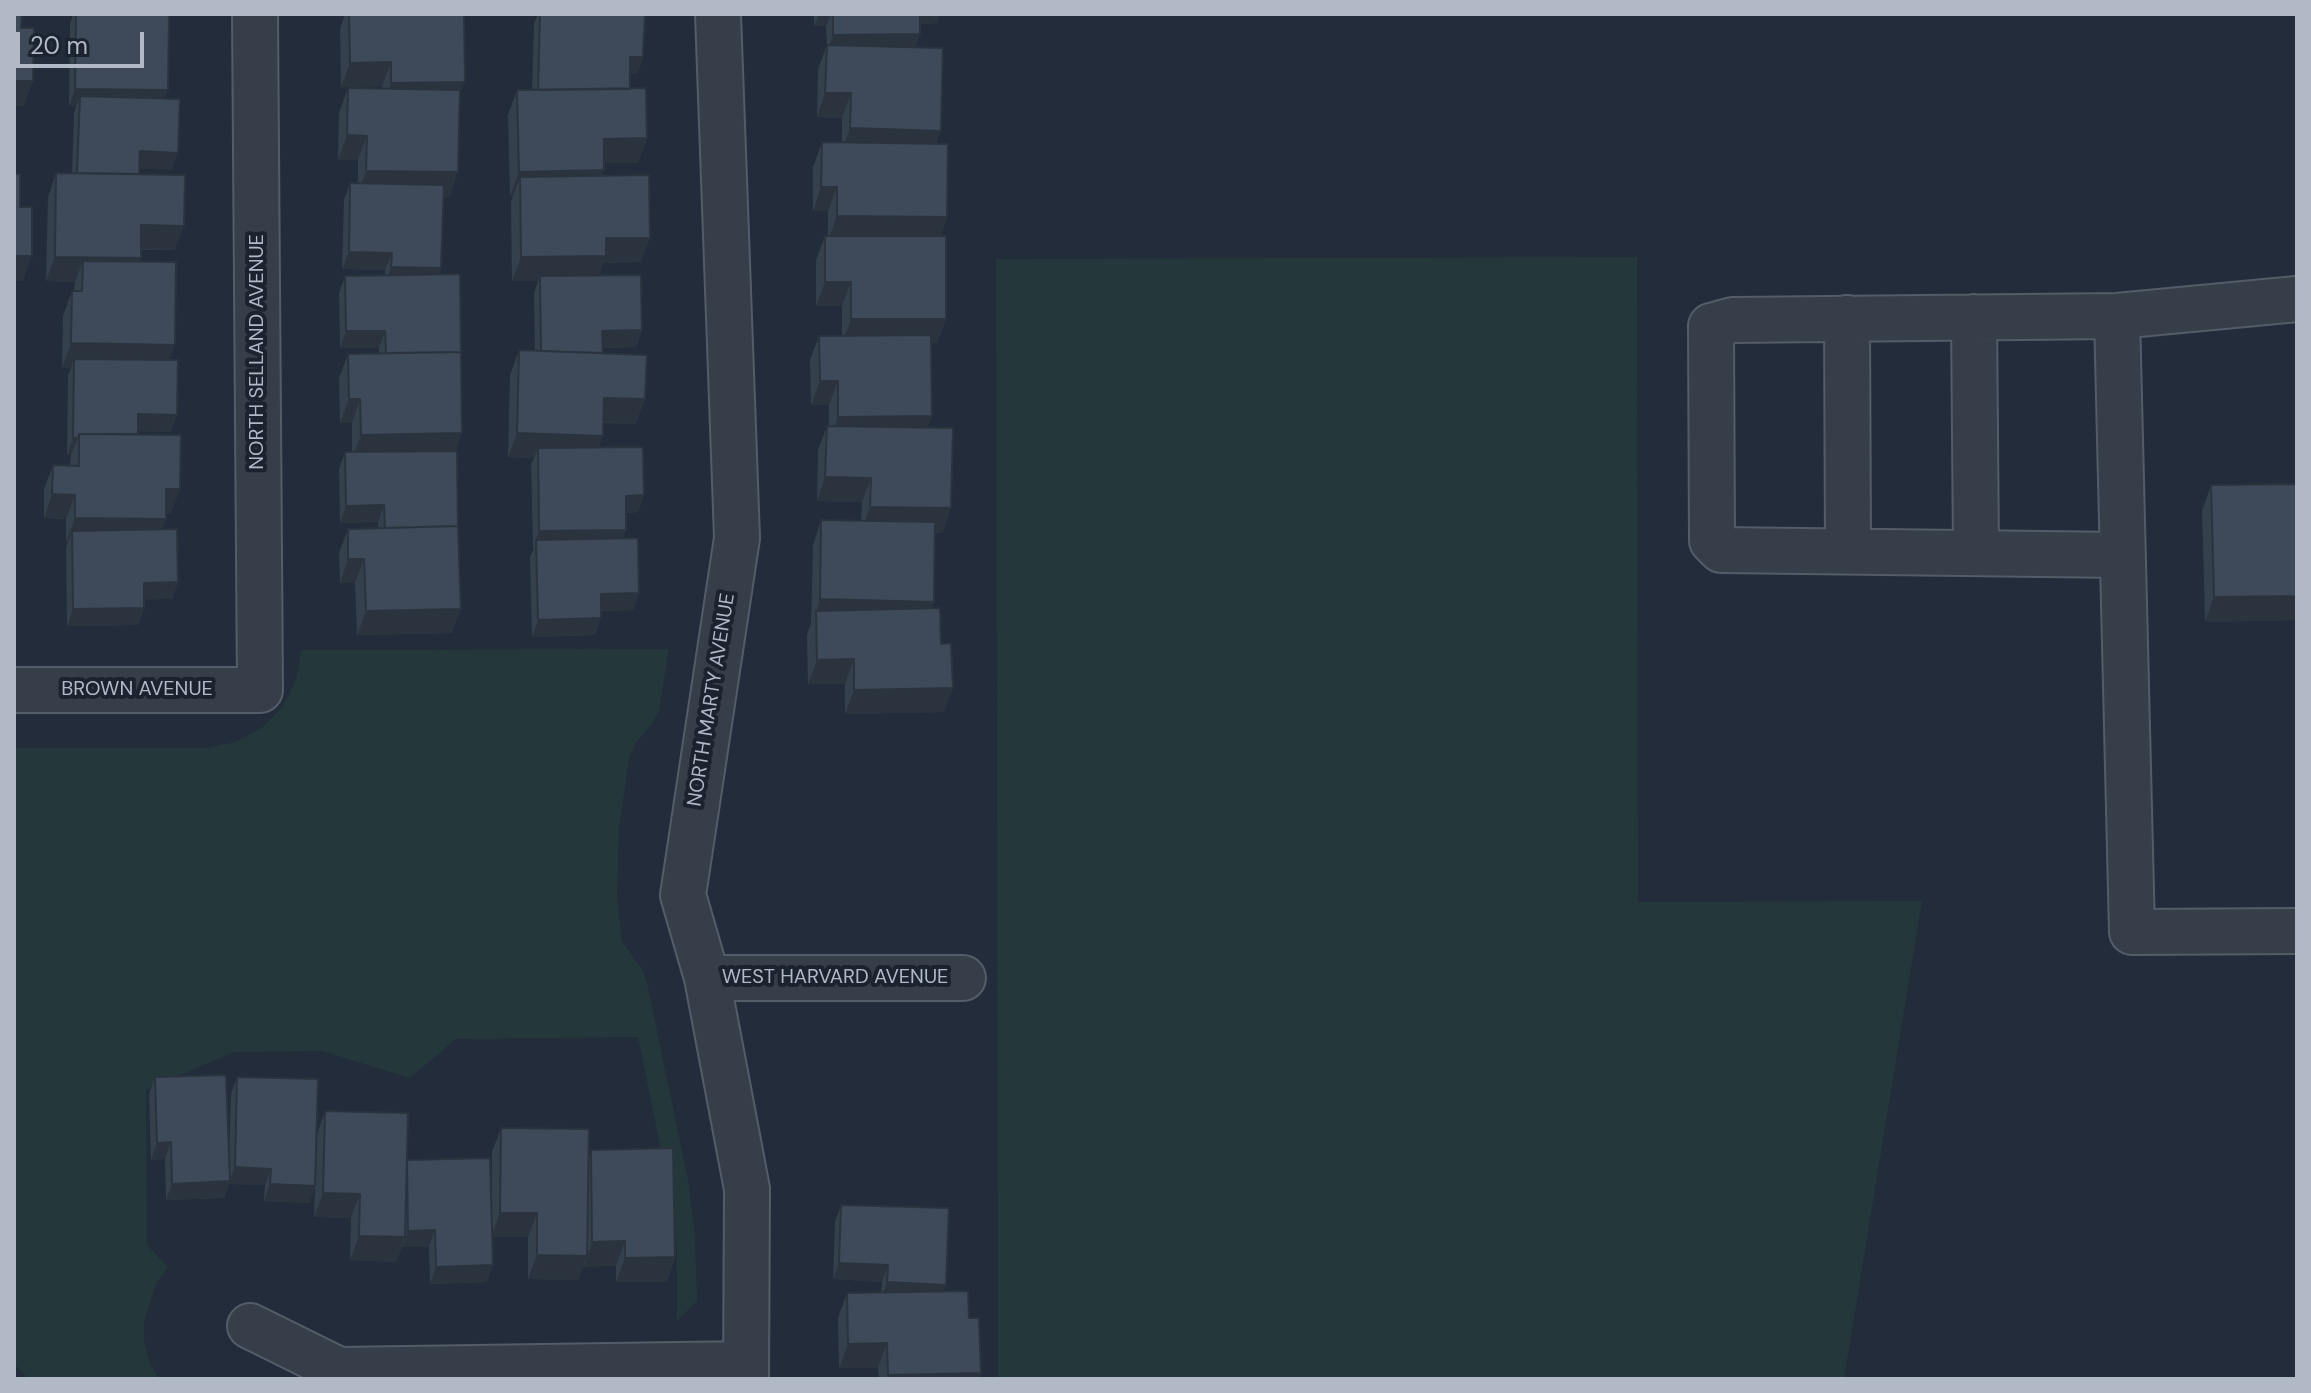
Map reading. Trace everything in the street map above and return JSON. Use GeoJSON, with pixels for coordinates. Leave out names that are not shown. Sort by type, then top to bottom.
{"type":"FeatureCollection","features":[{"type":"Feature","properties":{"kind":"street","name":"NORTH SELLAND AVENUE"},"geometry":{"type":"LineString","coordinates":[[255,14],[260,690]]}},
{"type":"Feature","properties":{"kind":"street","name":"NORTH MARTY AVENUE"},"geometry":{"type":"LineString","coordinates":[[718,14],[737,538],[683,895],[707,978],[747,1189],[746,1372]]}},
{"type":"Feature","properties":{"kind":"street"},"geometry":{"type":"LineString","coordinates":[[2123,555],[1721,550],[1712,541],[1711,326],[1733,320],[2117,316],[2297,299]]}},
{"type":"Feature","properties":{"kind":"street"},"geometry":{"type":"LineString","coordinates":[[2117,316],[2132,932],[2297,931]]}},
{"type":"Feature","properties":{"kind":"street"},"geometry":{"type":"LineString","coordinates":[[1974,317],[1976,553]]}},
{"type":"Feature","properties":{"kind":"street"},"geometry":{"type":"LineString","coordinates":[[1847,318],[1848,551]]}},
{"type":"Feature","properties":{"kind":"street","name":"BROWN AVENUE"},"geometry":{"type":"LineString","coordinates":[[14,690],[260,690]]}},
{"type":"Feature","properties":{"kind":"street","name":"WEST HARVARD AVENUE"},"geometry":{"type":"LineString","coordinates":[[707,978],[963,978]]}},
{"type":"Feature","properties":{"kind":"street"},"geometry":{"type":"LineString","coordinates":[[250,1326],[339,1370],[746,1372]]}},
{"type":"Feature","properties":{"kind":"green space"},"geometry":{"type":"Polygon","coordinates":[[[1637,257],[1638,902],[1922,901],[1844,1379],[998,1379],[996,259],[1637,257]]]}},
{"type":"Feature","properties":{"kind":"green space"},"geometry":{"type":"Polygon","coordinates":[[[669,649],[659,711],[636,743],[629,759],[619,828],[617,896],[622,941],[642,969],[647,983],[688,1180],[695,1236],[697,1301],[677,1321],[677,1252],[673,1209],[638,1037],[456,1039],[410,1078],[322,1051],[234,1052],[146,1090],[147,1245],[168,1267],[156,1284],[144,1321],[144,1341],[149,1361],[159,1379],[29,1379],[14,1364],[14,748],[207,748],[236,742],[263,727],[283,706],[296,680],[301,650],[669,649]]]}},
{"type":"Feature","properties":{"kind":"building"},"geometry":{"type":"Polygon","coordinates":[[[14,14],[22,14],[21,28],[34,28],[33,81],[14,81],[14,14]]]}},
{"type":"Feature","properties":{"kind":"building"},"geometry":{"type":"Polygon","coordinates":[[[76,14],[169,14],[168,90],[75,89],[76,14]]]}},
{"type":"Feature","properties":{"kind":"building"},"geometry":{"type":"Polygon","coordinates":[[[349,14],[464,14],[465,82],[391,83],[391,62],[350,63],[349,14]]]}},
{"type":"Feature","properties":{"kind":"building"},"geometry":{"type":"Polygon","coordinates":[[[540,14],[645,14],[643,57],[630,57],[630,89],[538,90],[540,14]]]}},
{"type":"Feature","properties":{"kind":"building"},"geometry":{"type":"Polygon","coordinates":[[[833,14],[920,14],[920,34],[833,35],[833,14]]]}},
{"type":"Feature","properties":{"kind":"building"},"geometry":{"type":"Polygon","coordinates":[[[827,45],[943,48],[941,131],[850,128],[851,93],[825,93],[827,45]]]}},
{"type":"Feature","properties":{"kind":"building"},"geometry":{"type":"Polygon","coordinates":[[[348,88],[460,90],[458,172],[366,171],[367,136],[347,135],[348,88]]]}},
{"type":"Feature","properties":{"kind":"building"},"geometry":{"type":"Polygon","coordinates":[[[646,88],[647,138],[604,139],[604,170],[519,172],[517,90],[646,88]]]}},
{"type":"Feature","properties":{"kind":"building"},"geometry":{"type":"Polygon","coordinates":[[[80,96],[180,99],[178,153],[140,151],[139,174],[77,173],[80,96]]]}},
{"type":"Feature","properties":{"kind":"building"},"geometry":{"type":"Polygon","coordinates":[[[822,142],[948,144],[947,217],[837,216],[837,187],[821,187],[822,142]]]}},
{"type":"Feature","properties":{"kind":"building"},"geometry":{"type":"Polygon","coordinates":[[[56,173],[185,175],[184,226],[141,225],[141,258],[55,257],[56,173]]]}},
{"type":"Feature","properties":{"kind":"building"},"geometry":{"type":"Polygon","coordinates":[[[14,174],[20,174],[20,207],[32,207],[32,256],[14,256],[14,174]]]}},
{"type":"Feature","properties":{"kind":"building"},"geometry":{"type":"Polygon","coordinates":[[[649,175],[650,238],[606,238],[606,256],[521,257],[520,177],[649,175]]]}},
{"type":"Feature","properties":{"kind":"building"},"geometry":{"type":"Polygon","coordinates":[[[350,183],[444,185],[441,268],[391,267],[392,253],[349,252],[350,183]]]}},
{"type":"Feature","properties":{"kind":"building"},"geometry":{"type":"Polygon","coordinates":[[[825,236],[946,236],[946,319],[851,319],[851,282],[825,282],[825,236]]]}},
{"type":"Feature","properties":{"kind":"building"},"geometry":{"type":"Polygon","coordinates":[[[83,261],[176,262],[175,345],[71,343],[72,291],[82,291],[83,261]]]}},
{"type":"Feature","properties":{"kind":"building"},"geometry":{"type":"Polygon","coordinates":[[[460,274],[461,352],[386,353],[385,331],[346,331],[345,276],[460,274]]]}},
{"type":"Feature","properties":{"kind":"building"},"geometry":{"type":"Polygon","coordinates":[[[641,275],[642,330],[602,331],[603,353],[541,351],[540,276],[641,275]]]}},
{"type":"Feature","properties":{"kind":"building"},"geometry":{"type":"Polygon","coordinates":[[[931,335],[932,416],[838,417],[838,381],[820,381],[819,336],[931,335]]]}},
{"type":"Feature","properties":{"kind":"building"},"geometry":{"type":"Polygon","coordinates":[[[519,350],[647,355],[645,399],[604,398],[603,436],[517,433],[519,350]]]}},
{"type":"Feature","properties":{"kind":"building"},"geometry":{"type":"Polygon","coordinates":[[[461,352],[462,433],[361,435],[360,399],[349,399],[348,354],[461,352]]]}},
{"type":"Feature","properties":{"kind":"building"},"geometry":{"type":"Polygon","coordinates":[[[74,359],[178,360],[177,415],[138,414],[138,434],[79,434],[78,438],[73,438],[74,359]]]}},
{"type":"Feature","properties":{"kind":"building"},"geometry":{"type":"Polygon","coordinates":[[[827,426],[953,428],[951,508],[870,507],[871,478],[825,477],[827,426]]]}},
{"type":"Feature","properties":{"kind":"building"},"geometry":{"type":"Polygon","coordinates":[[[79,434],[181,435],[180,489],[166,489],[166,519],[75,518],[75,495],[52,494],[53,465],[79,466],[79,434]]]}},
{"type":"Feature","properties":{"kind":"building"},"geometry":{"type":"Polygon","coordinates":[[[643,447],[644,495],[626,496],[626,530],[539,531],[538,448],[643,447]]]}},
{"type":"Feature","properties":{"kind":"building"},"geometry":{"type":"Polygon","coordinates":[[[457,451],[458,526],[385,528],[384,505],[346,506],[345,452],[457,451]]]}},
{"type":"Feature","properties":{"kind":"building"},"geometry":{"type":"Polygon","coordinates":[[[2297,484],[2297,596],[2214,597],[2211,485],[2297,484]]]}},
{"type":"Feature","properties":{"kind":"building"},"geometry":{"type":"Polygon","coordinates":[[[821,520],[935,522],[934,602],[820,599],[821,520]]]}},
{"type":"Feature","properties":{"kind":"building"},"geometry":{"type":"Polygon","coordinates":[[[458,526],[461,609],[366,611],[364,559],[348,559],[348,529],[458,526]]]}},
{"type":"Feature","properties":{"kind":"building"},"geometry":{"type":"Polygon","coordinates":[[[177,529],[178,582],[144,583],[144,608],[73,609],[72,531],[177,529]]]}},
{"type":"Feature","properties":{"kind":"building"},"geometry":{"type":"Polygon","coordinates":[[[638,538],[639,593],[601,594],[601,618],[538,620],[536,540],[638,538]]]}},
{"type":"Feature","properties":{"kind":"building"},"geometry":{"type":"Polygon","coordinates":[[[940,608],[941,644],[951,643],[953,688],[854,690],[854,659],[817,660],[816,611],[940,608]]]}},
{"type":"Feature","properties":{"kind":"building"},"geometry":{"type":"Polygon","coordinates":[[[226,1075],[230,1181],[172,1184],[171,1142],[157,1143],[155,1077],[226,1075]]]}},
{"type":"Feature","properties":{"kind":"building"},"geometry":{"type":"Polygon","coordinates":[[[237,1077],[318,1079],[315,1186],[270,1184],[271,1169],[235,1167],[237,1077]]]}},
{"type":"Feature","properties":{"kind":"building"},"geometry":{"type":"Polygon","coordinates":[[[325,1111],[408,1113],[405,1237],[359,1236],[360,1194],[323,1193],[325,1111]]]}},
{"type":"Feature","properties":{"kind":"building"},"geometry":{"type":"Polygon","coordinates":[[[501,1128],[589,1129],[587,1256],[537,1255],[537,1213],[500,1213],[501,1128]]]}},
{"type":"Feature","properties":{"kind":"building"},"geometry":{"type":"Polygon","coordinates":[[[673,1148],[675,1257],[625,1258],[625,1241],[592,1242],[591,1150],[673,1148]]]}},
{"type":"Feature","properties":{"kind":"building"},"geometry":{"type":"Polygon","coordinates":[[[490,1158],[493,1265],[436,1267],[435,1230],[408,1231],[407,1160],[490,1158]]]}},
{"type":"Feature","properties":{"kind":"building"},"geometry":{"type":"Polygon","coordinates":[[[841,1205],[949,1208],[946,1285],[887,1282],[888,1265],[839,1263],[841,1205]]]}},
{"type":"Feature","properties":{"kind":"building"},"geometry":{"type":"Polygon","coordinates":[[[968,1291],[969,1318],[979,1318],[981,1373],[888,1375],[887,1343],[848,1344],[847,1293],[968,1291]]]}}]}
